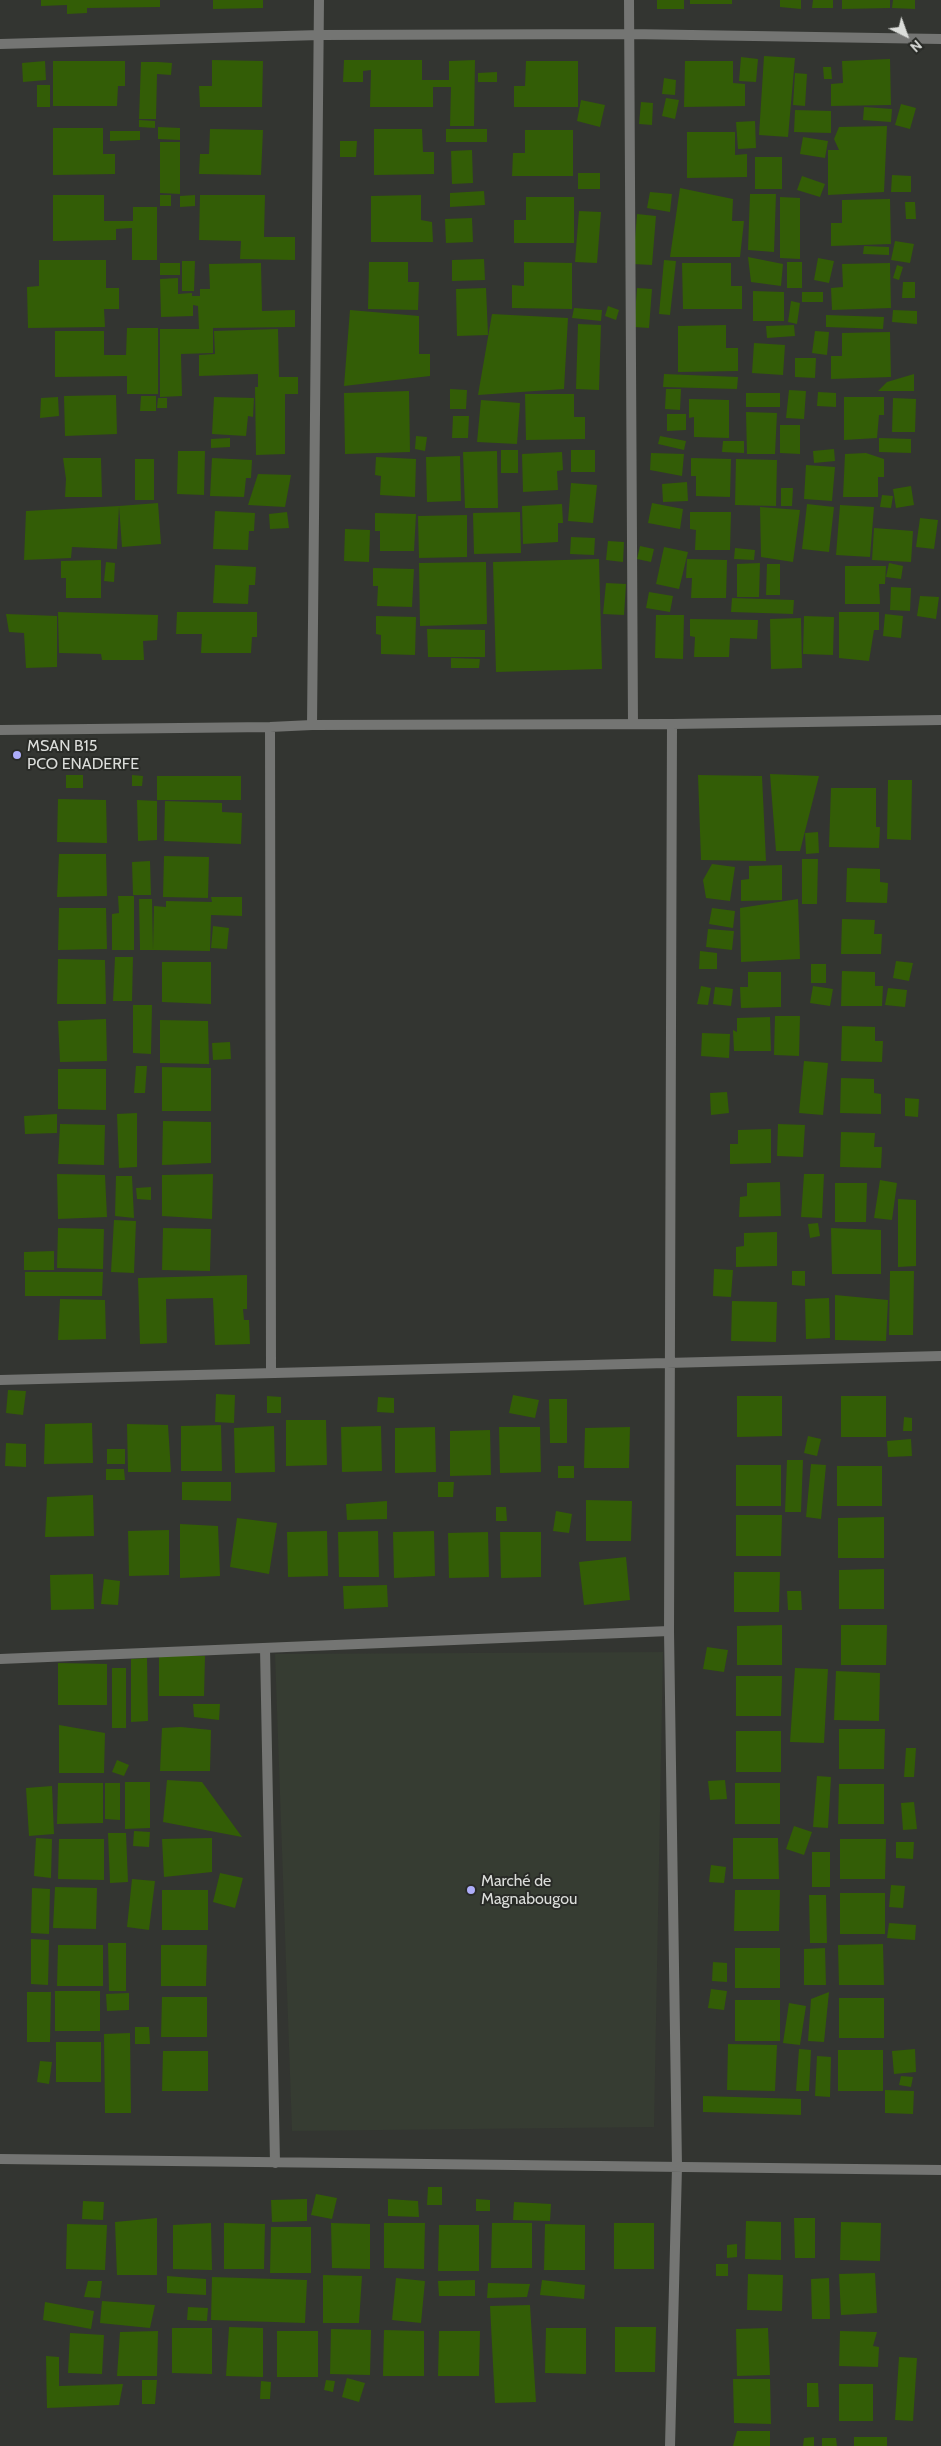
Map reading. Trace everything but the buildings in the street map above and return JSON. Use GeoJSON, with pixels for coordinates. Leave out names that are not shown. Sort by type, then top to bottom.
{"type":"FeatureCollection","features":[{"type":"Feature","properties":{"kind":"street"},"geometry":{"type":"LineString","coordinates":[[312,725],[319,0]]}},
{"type":"Feature","properties":{"kind":"street"},"geometry":{"type":"LineString","coordinates":[[629,0],[633,724]]}},
{"type":"Feature","properties":{"kind":"street"},"geometry":{"type":"LineString","coordinates":[[0,44],[320,35],[629,34],[941,39]]}},
{"type":"Feature","properties":{"kind":"street"},"geometry":{"type":"LineString","coordinates":[[0,730],[270,728],[312,725],[672,724],[941,720]]}},
{"type":"Feature","properties":{"kind":"street"},"geometry":{"type":"LineString","coordinates":[[670,2446],[677,2167],[669,1631],[672,724]]}},
{"type":"Feature","properties":{"kind":"street"},"geometry":{"type":"LineString","coordinates":[[270,728],[271,1373]]}},
{"type":"Feature","properties":{"kind":"street"},"geometry":{"type":"LineString","coordinates":[[0,1380],[941,1356]]}},
{"type":"Feature","properties":{"kind":"street"},"geometry":{"type":"LineString","coordinates":[[0,1659],[669,1631]]}},
{"type":"Feature","properties":{"kind":"street"},"geometry":{"type":"LineString","coordinates":[[265,1648],[275,2162]]}},
{"type":"Feature","properties":{"kind":"street"},"geometry":{"type":"LineString","coordinates":[[0,2159],[941,2170]]}},
{"type":"Feature","properties":{"kind":"shaded area","name":"Marché de Magnabougou"},"geometry":{"type":"Polygon","coordinates":[[[663,1652],[654,2127],[292,2131],[275,1654],[663,1652]]]}},
{"type":"Feature","properties":{"kind":"place","name":"MSAN B15 PCO ENADERFE"},"geometry":{"type":"Point","coordinates":[17,755]}},
{"type":"Feature","properties":{"kind":"place","name":"Marché de Magnabougou"},"geometry":{"type":"Point","coordinates":[471,1890]}}]}
